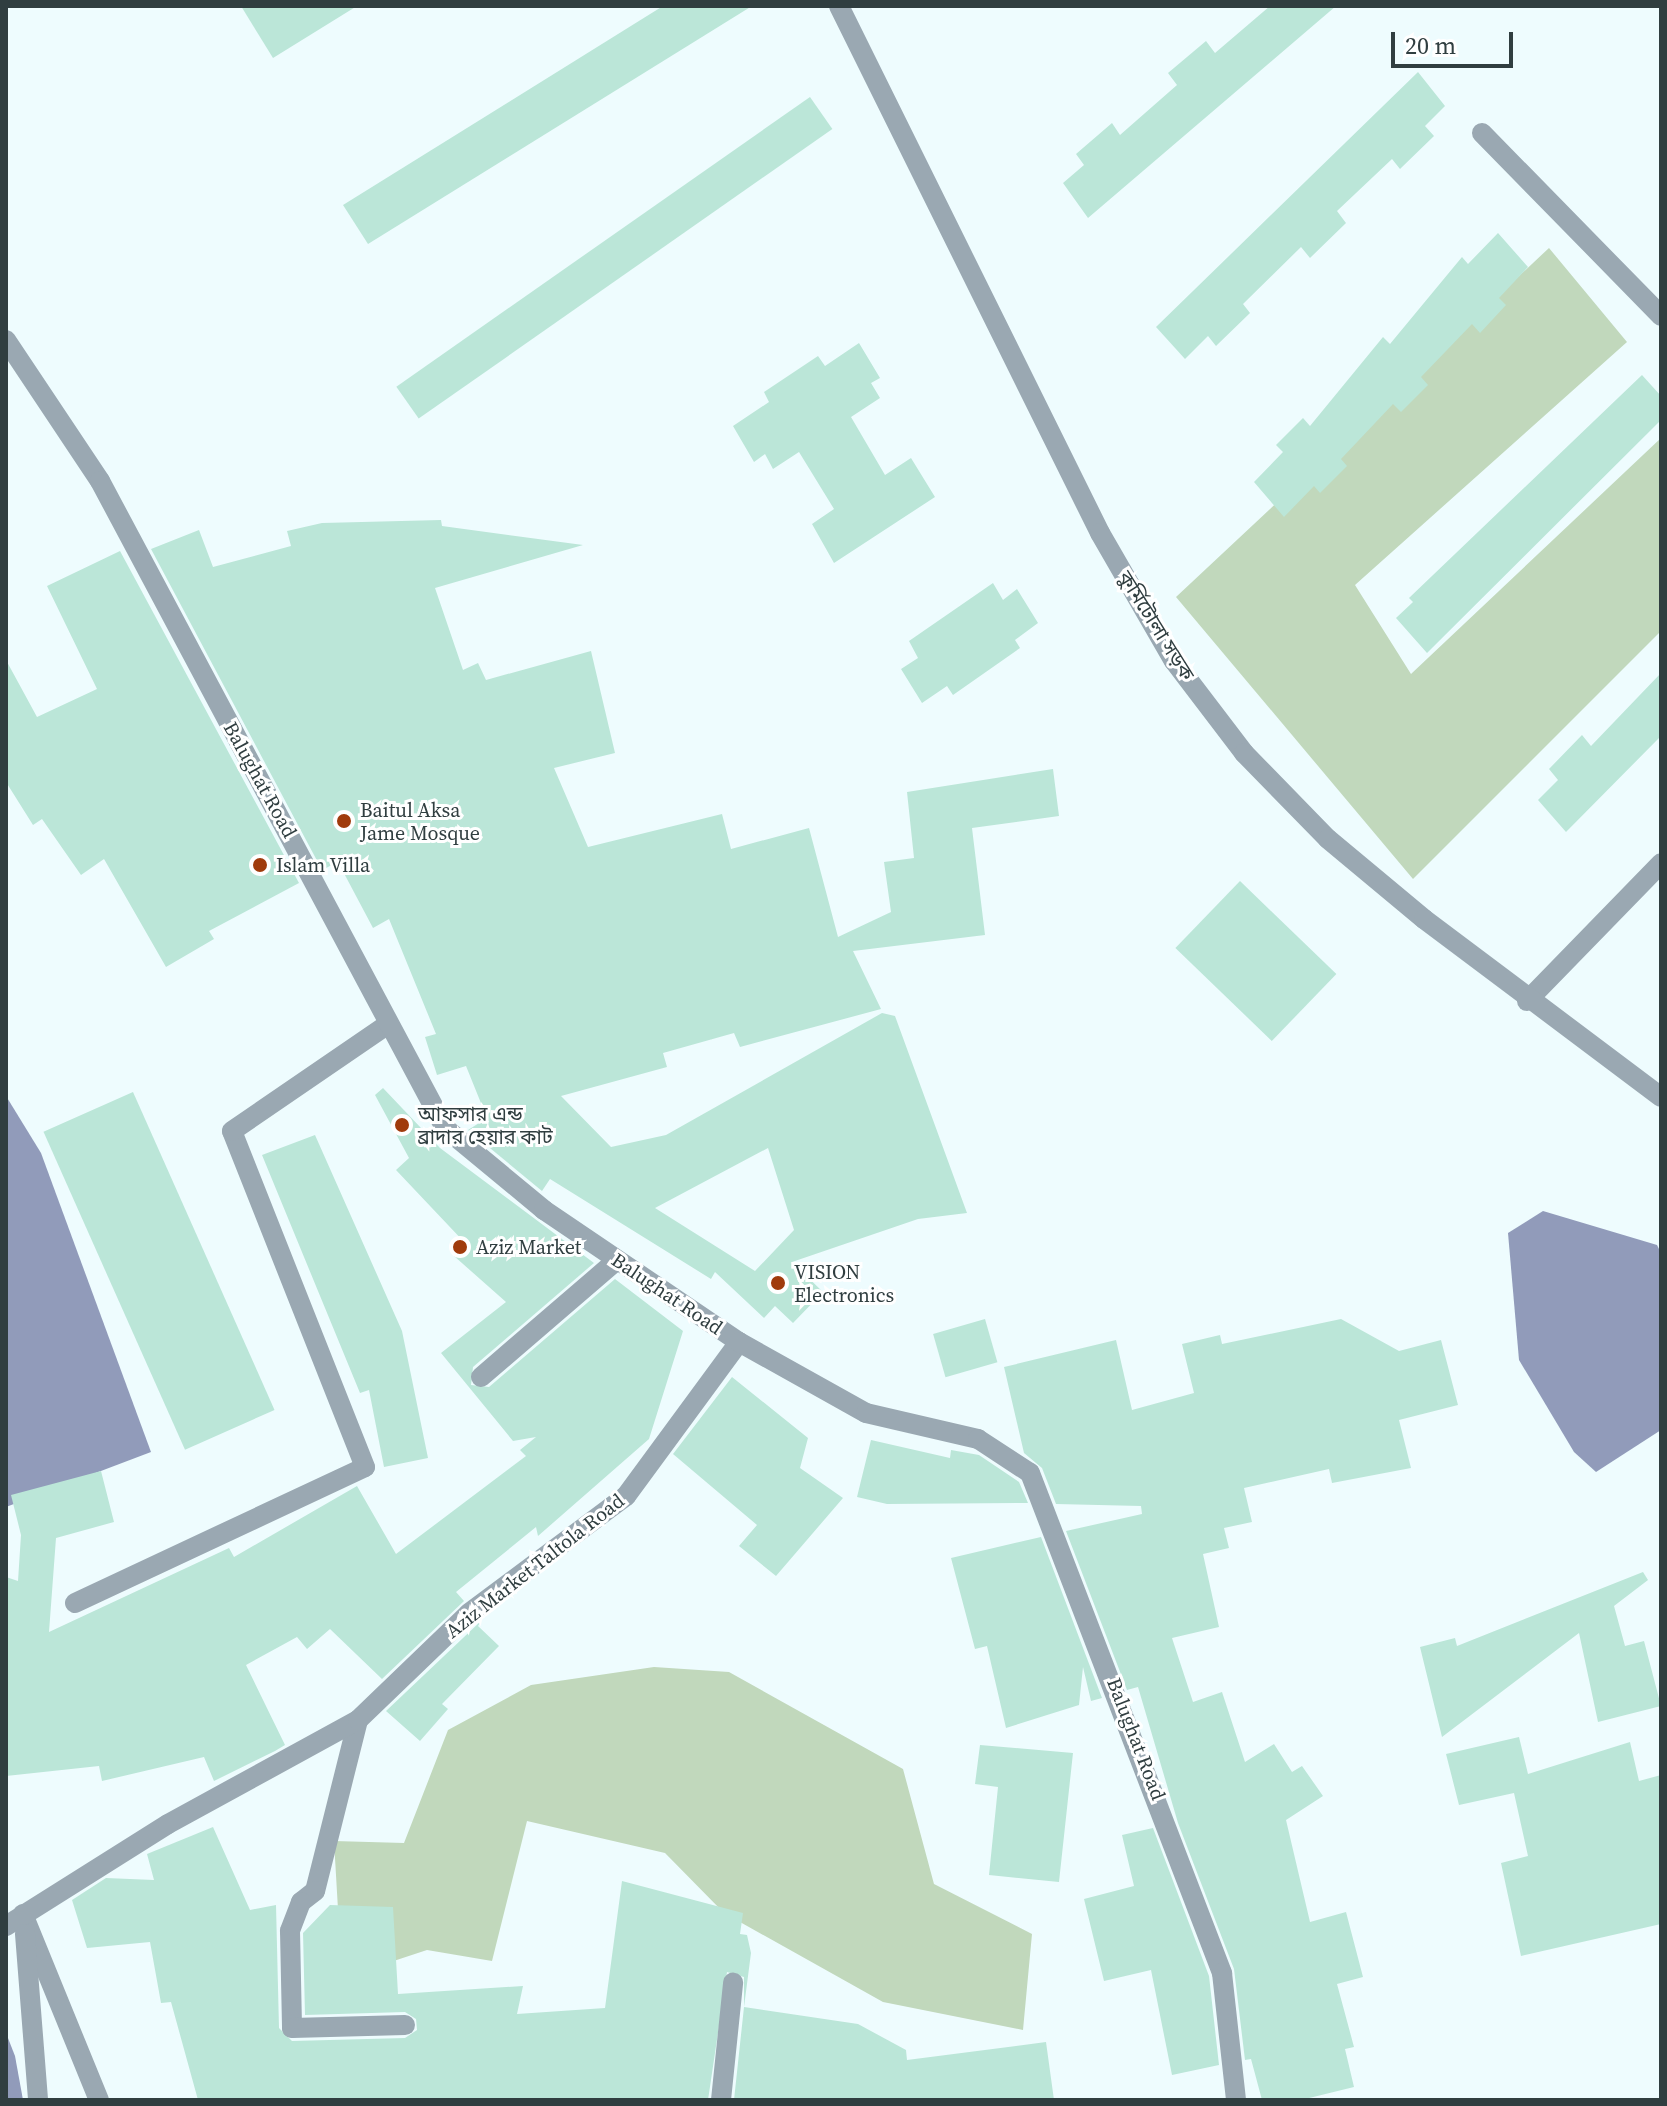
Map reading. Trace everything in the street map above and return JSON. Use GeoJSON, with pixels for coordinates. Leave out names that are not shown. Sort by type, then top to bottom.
{"type":"FeatureCollection","features":[{"type":"Feature","properties":{"kind":"street","name":"কুর্মিটোলা সড়ক"},"geometry":{"type":"LineString","coordinates":[[839,6],[1100,533],[1174,661],[1244,753],[1328,839],[1527,1001],[1661,1097]]}},
{"type":"Feature","properties":{"kind":"street"},"geometry":{"type":"LineString","coordinates":[[1482,133],[1661,316]]}},
{"type":"Feature","properties":{"kind":"street","name":"Balughat Road"},"geometry":{"type":"LineString","coordinates":[[9,344],[100,481],[445,1128],[616,1261],[739,1342],[866,1413],[978,1439],[1030,1473],[1222,1973],[1236,2100]]}},
{"type":"Feature","properties":{"kind":"street"},"geometry":{"type":"LineString","coordinates":[[1527,1001],[1661,863]]}},
{"type":"Feature","properties":{"kind":"street"},"geometry":{"type":"LineString","coordinates":[[75,1603],[365,1467],[232,1131],[388,1024]]}},
{"type":"Feature","properties":{"kind":"street"},"geometry":{"type":"LineString","coordinates":[[481,1377],[616,1261]]}},
{"type":"Feature","properties":{"kind":"street","name":"Aziz Market Taltola Road"},"geometry":{"type":"LineString","coordinates":[[15,1920],[358,1720],[469,1613],[626,1496],[739,1342]]}},
{"type":"Feature","properties":{"kind":"street"},"geometry":{"type":"LineString","coordinates":[[358,1720],[315,1891],[301,1902],[290,1931],[292,2028],[405,2025]]}},
{"type":"Feature","properties":{"kind":"street"},"geometry":{"type":"LineString","coordinates":[[15,1920],[38,2100]]}},
{"type":"Feature","properties":{"kind":"street"},"geometry":{"type":"LineString","coordinates":[[15,1920],[99,2100]]}},
{"type":"Feature","properties":{"kind":"street"},"geometry":{"type":"LineString","coordinates":[[721,2100],[733,1983]]}},
{"type":"Feature","properties":{"kind":"green space"},"geometry":{"type":"Polygon","coordinates":[[[1549,248],[1627,342],[1355,585],[1411,674],[1661,438],[1661,631],[1413,879],[1176,597],[1549,248]]]}},
{"type":"Feature","properties":{"kind":"green space"},"geometry":{"type":"Polygon","coordinates":[[[654,1667],[729,1672],[903,1769],[934,1884],[1032,1934],[1023,2030],[883,2002],[724,1913],[665,1853],[527,1821],[492,1961],[427,1950],[342,1978],[334,1841],[404,1843],[448,1730],[531,1685],[654,1667]]]}},
{"type":"Feature","properties":{"kind":"water"},"geometry":{"type":"Polygon","coordinates":[[[6,1096],[41,1153],[151,1452],[6,1507],[6,1096]]]}},
{"type":"Feature","properties":{"kind":"water"},"geometry":{"type":"Polygon","coordinates":[[[1543,1211],[1657,1245],[1661,1253],[1661,1430],[1596,1472],[1574,1452],[1519,1360],[1508,1233],[1543,1211]]]}},
{"type":"Feature","properties":{"kind":"water"},"geometry":{"type":"Polygon","coordinates":[[[6,2033],[15,2056],[23,2100],[6,2100],[6,2033]]]}},
{"type":"Feature","properties":{"kind":"building"},"geometry":{"type":"Polygon","coordinates":[[[241,6],[357,6],[273,58],[241,6]]]}},
{"type":"Feature","properties":{"kind":"building"},"geometry":{"type":"Polygon","coordinates":[[[663,6],[752,6],[368,244],[343,205],[663,6]]]}},
{"type":"Feature","properties":{"kind":"building"},"geometry":{"type":"Polygon","coordinates":[[[1270,6],[1336,6],[1088,218],[1063,183],[1084,165],[1076,154],[1112,123],[1120,135],[1177,85],[1168,73],[1206,41],[1215,53],[1270,6]]]}},
{"type":"Feature","properties":{"kind":"building"},"geometry":{"type":"Polygon","coordinates":[[[1418,72],[1445,106],[1425,126],[1434,136],[1400,169],[1392,159],[1337,211],[1346,223],[1310,258],[1301,247],[1243,304],[1250,313],[1216,346],[1208,336],[1185,359],[1156,327],[1418,72]]]}},
{"type":"Feature","properties":{"kind":"building"},"geometry":{"type":"Polygon","coordinates":[[[810,97],[832,129],[419,419],[396,387],[810,97]]]}},
{"type":"Feature","properties":{"kind":"building"},"geometry":{"type":"Polygon","coordinates":[[[1498,233],[1528,267],[1499,298],[1506,305],[1480,333],[1472,324],[1421,377],[1428,385],[1401,412],[1393,404],[1341,459],[1347,466],[1320,493],[1314,486],[1284,517],[1254,482],[1283,452],[1276,445],[1303,418],[1310,426],[1383,337],[1390,344],[1462,257],[1468,264],[1498,233]]]}},
{"type":"Feature","properties":{"kind":"building"},"geometry":{"type":"Polygon","coordinates":[[[859,343],[880,378],[871,383],[880,398],[851,417],[885,475],[911,458],[935,497],[834,563],[812,524],[834,509],[799,452],[773,469],[765,454],[754,462],[733,426],[769,402],[764,392],[818,356],[825,366],[859,343]]]}},
{"type":"Feature","properties":{"kind":"building"},"geometry":{"type":"Polygon","coordinates":[[[1642,375],[1661,396],[1661,420],[1427,653],[1396,618],[1413,602],[1409,598],[1642,375]]]}},
{"type":"Feature","properties":{"kind":"building"},"geometry":{"type":"Polygon","coordinates":[[[441,520],[442,526],[583,545],[435,588],[463,670],[478,663],[486,680],[591,651],[615,753],[554,768],[588,847],[722,814],[731,849],[809,828],[838,937],[891,912],[884,862],[914,858],[907,792],[1053,769],[1059,816],[972,828],[985,935],[853,951],[881,1009],[740,1047],[734,1033],[663,1053],[667,1067],[561,1096],[611,1147],[666,1135],[882,1013],[895,1016],[967,1213],[918,1219],[792,1262],[823,1292],[793,1323],[775,1306],[764,1318],[715,1272],[711,1279],[550,1179],[542,1191],[468,1130],[487,1118],[466,1066],[437,1075],[425,1037],[436,1034],[389,919],[373,928],[338,862],[322,870],[151,549],[199,530],[213,567],[291,546],[287,531],[322,523],[441,520]],[[768,1148],[655,1208],[755,1271],[794,1230],[768,1148]]]}},
{"type":"Feature","properties":{"kind":"building"},"geometry":{"type":"Polygon","coordinates":[[[120,551],[299,883],[209,931],[214,939],[166,967],[104,859],[81,875],[42,819],[33,825],[6,782],[6,660],[37,717],[97,689],[47,586],[120,551]]]}},
{"type":"Feature","properties":{"kind":"building"},"geometry":{"type":"Polygon","coordinates":[[[993,583],[1003,600],[1017,589],[1038,623],[1015,640],[1020,648],[953,695],[947,686],[922,703],[901,669],[918,658],[909,641],[993,583]]]}},
{"type":"Feature","properties":{"kind":"building"},"geometry":{"type":"Polygon","coordinates":[[[1661,673],[1661,736],[1566,832],[1538,800],[1558,780],[1549,769],[1582,735],[1591,746],[1661,673]]]}},
{"type":"Feature","properties":{"kind":"building"},"geometry":{"type":"Polygon","coordinates":[[[1240,881],[1336,974],[1272,1041],[1175,948],[1240,881]]]}},
{"type":"Feature","properties":{"kind":"building"},"geometry":{"type":"Polygon","coordinates":[[[383,1088],[440,1148],[594,1263],[473,1367],[471,1385],[489,1387],[615,1279],[683,1331],[649,1439],[538,1536],[536,1527],[456,1592],[464,1601],[382,1679],[330,1629],[307,1649],[297,1637],[246,1665],[285,1745],[275,1751],[214,1781],[204,1757],[102,1781],[99,1766],[6,1776],[6,1577],[18,1581],[21,1535],[11,1495],[101,1471],[114,1522],[56,1538],[49,1632],[229,1548],[234,1557],[357,1486],[396,1554],[526,1456],[520,1450],[536,1437],[513,1441],[441,1353],[506,1302],[454,1256],[466,1244],[396,1170],[409,1158],[375,1095],[383,1088]]]}},
{"type":"Feature","properties":{"kind":"building"},"geometry":{"type":"Polygon","coordinates":[[[133,1092],[275,1410],[185,1450],[43,1132],[133,1092]]]}},
{"type":"Feature","properties":{"kind":"building"},"geometry":{"type":"Polygon","coordinates":[[[315,1135],[402,1331],[428,1458],[384,1467],[369,1390],[360,1393],[262,1155],[315,1135]]]}},
{"type":"Feature","properties":{"kind":"building"},"geometry":{"type":"Polygon","coordinates":[[[985,1319],[997,1362],[945,1377],[933,1334],[985,1319]]]}},
{"type":"Feature","properties":{"kind":"building"},"geometry":{"type":"Polygon","coordinates":[[[1341,1319],[1399,1351],[1441,1340],[1458,1405],[1399,1420],[1411,1468],[1332,1483],[1329,1469],[1244,1488],[1252,1522],[1224,1528],[1229,1548],[1203,1554],[1219,1627],[1172,1638],[1193,1702],[1222,1692],[1245,1762],[1274,1744],[1292,1772],[1302,1766],[1323,1796],[1286,1820],[1310,1922],[1346,1912],[1363,1977],[1337,1984],[1354,2047],[1345,2049],[1354,2087],[1301,2100],[1262,2100],[1251,2059],[1245,2060],[1234,1969],[1178,1823],[1138,1687],[1127,1690],[1066,1531],[1142,1514],[1141,1506],[1056,1504],[1042,1468],[1024,1453],[1004,1367],[1116,1340],[1132,1410],[1194,1393],[1182,1344],[1220,1335],[1222,1344],[1341,1319]]]}},
{"type":"Feature","properties":{"kind":"building"},"geometry":{"type":"Polygon","coordinates":[[[732,1377],[808,1438],[800,1468],[843,1498],[776,1576],[739,1546],[757,1525],[673,1454],[732,1377]]]}},
{"type":"Feature","properties":{"kind":"building"},"geometry":{"type":"Polygon","coordinates":[[[871,1440],[950,1458],[951,1450],[979,1455],[1019,1482],[1028,1503],[887,1504],[857,1497],[871,1440]]]}},
{"type":"Feature","properties":{"kind":"building"},"geometry":{"type":"Polygon","coordinates":[[[1041,1537],[1102,1698],[1091,1701],[1083,1667],[1079,1705],[1006,1728],[987,1646],[975,1649],[951,1558],[1041,1537]]]}},
{"type":"Feature","properties":{"kind":"building"},"geometry":{"type":"Polygon","coordinates":[[[1643,1572],[1648,1580],[1614,1606],[1625,1646],[1644,1641],[1661,1706],[1598,1722],[1579,1633],[1442,1737],[1420,1647],[1455,1638],[1457,1646],[1643,1572]]]}},
{"type":"Feature","properties":{"kind":"building"},"geometry":{"type":"Polygon","coordinates":[[[482,1620],[478,1626],[499,1646],[442,1704],[448,1709],[420,1741],[386,1711],[482,1620]]]}},
{"type":"Feature","properties":{"kind":"building"},"geometry":{"type":"Polygon","coordinates":[[[1519,1737],[1528,1774],[1630,1742],[1639,1781],[1661,1775],[1661,1924],[1521,1956],[1501,1863],[1528,1856],[1514,1793],[1459,1805],[1446,1754],[1519,1737]]]}},
{"type":"Feature","properties":{"kind":"building"},"geometry":{"type":"Polygon","coordinates":[[[980,1745],[1073,1753],[1059,1882],[989,1875],[998,1787],[975,1784],[980,1745]]]}},
{"type":"Feature","properties":{"kind":"building"},"geometry":{"type":"Polygon","coordinates":[[[213,1827],[250,1910],[276,1905],[279,2028],[292,2041],[405,2038],[417,2030],[416,2019],[405,2012],[305,2015],[303,1933],[330,1905],[393,1907],[398,1994],[523,1986],[517,2014],[605,2008],[622,1881],[743,1913],[740,1934],[747,1935],[751,1953],[744,2007],[744,1977],[727,1972],[708,2100],[198,2100],[171,2002],[161,2003],[150,1942],[87,1948],[72,1900],[106,1878],[154,1880],[147,1854],[213,1827]]]}},
{"type":"Feature","properties":{"kind":"building"},"geometry":{"type":"Polygon","coordinates":[[[1153,1828],[1209,1976],[1219,2065],[1172,2075],[1151,1970],[1104,1981],[1084,1899],[1134,1886],[1122,1835],[1153,1828]]]}},
{"type":"Feature","properties":{"kind":"building"},"geometry":{"type":"Polygon","coordinates":[[[744,2007],[858,2024],[906,2050],[907,2060],[1046,2042],[1054,2100],[734,2100],[744,2007]]]}},
{"type":"Feature","properties":{"kind":"place","name":"Baitul Aksa Jame Mosque"},"geometry":{"type":"Point","coordinates":[344,821]}},
{"type":"Feature","properties":{"kind":"place","name":"Islam Villa"},"geometry":{"type":"Point","coordinates":[260,865]}},
{"type":"Feature","properties":{"kind":"place","name":"আফসার এন্ড ব্রাদার হেয়ার কাট"},"geometry":{"type":"Point","coordinates":[402,1125]}},
{"type":"Feature","properties":{"kind":"place","name":"Aziz Market"},"geometry":{"type":"Point","coordinates":[460,1247]}},
{"type":"Feature","properties":{"kind":"place","name":"VISION Electronics"},"geometry":{"type":"Point","coordinates":[778,1283]}}]}
